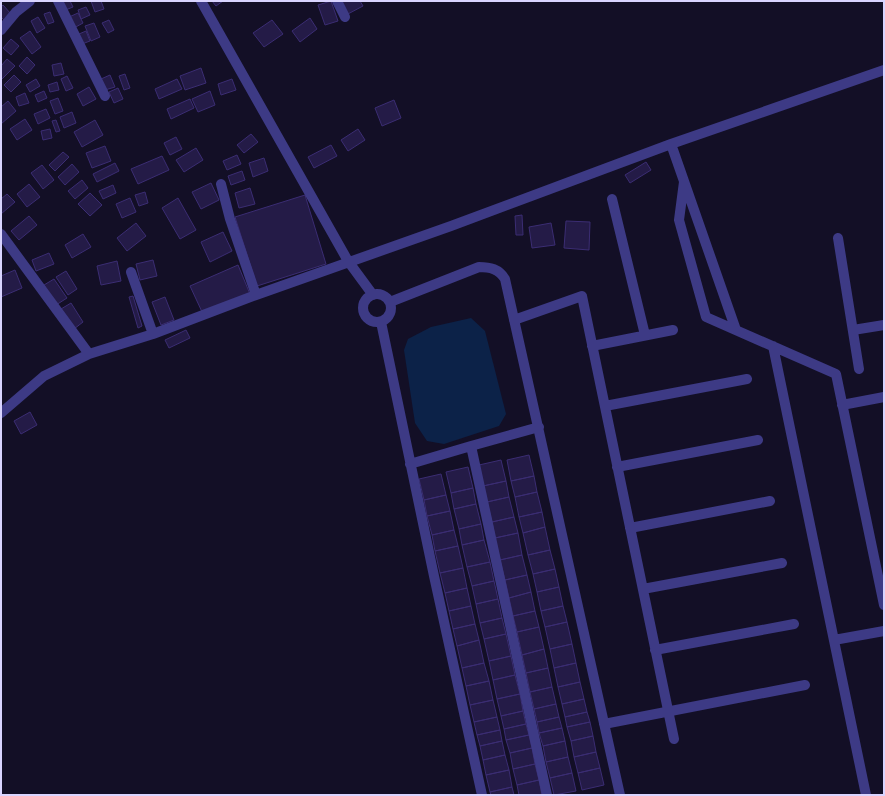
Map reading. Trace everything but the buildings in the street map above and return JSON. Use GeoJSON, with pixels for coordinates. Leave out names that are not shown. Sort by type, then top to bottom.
{"type":"FeatureCollection","features":[{"type":"Feature","properties":{"kind":"street"},"geometry":{"type":"LineString","coordinates":[[1,30],[16,12],[30,1]]}},
{"type":"Feature","properties":{"kind":"street"},"geometry":{"type":"LineString","coordinates":[[58,1],[105,96]]}},
{"type":"Feature","properties":{"kind":"street"},"geometry":{"type":"LineString","coordinates":[[201,1],[348,261],[373,295]]}},
{"type":"Feature","properties":{"kind":"street"},"geometry":{"type":"LineString","coordinates":[[337,1],[345,18]]}},
{"type":"Feature","properties":{"kind":"street"},"geometry":{"type":"LineString","coordinates":[[1,413],[44,376],[89,354],[153,334],[256,294],[451,226],[671,144],[884,70]]}},
{"type":"Feature","properties":{"kind":"street"},"geometry":{"type":"LineString","coordinates":[[671,144],[736,330]]}},
{"type":"Feature","properties":{"kind":"street"},"geometry":{"type":"LineString","coordinates":[[684,182],[679,220],[706,317],[836,374],[884,605]]}},
{"type":"Feature","properties":{"kind":"street"},"geometry":{"type":"LineString","coordinates":[[222,184],[230,219],[256,294]]}},
{"type":"Feature","properties":{"kind":"street"},"geometry":{"type":"LineString","coordinates":[[612,199],[645,335]]}},
{"type":"Feature","properties":{"kind":"street"},"geometry":{"type":"LineString","coordinates":[[1,234],[89,354]]}},
{"type":"Feature","properties":{"kind":"street"},"geometry":{"type":"LineString","coordinates":[[838,238],[859,369]]}},
{"type":"Feature","properties":{"kind":"street"},"geometry":{"type":"LineString","coordinates":[[390,302],[479,268],[489,267],[501,273],[505,280],[620,795]]}},
{"type":"Feature","properties":{"kind":"street"},"geometry":{"type":"LineString","coordinates":[[131,272],[153,334]]}},
{"type":"Feature","properties":{"kind":"street"},"geometry":{"type":"LineString","coordinates":[[373,295],[383,295],[390,302],[391,312],[386,320],[376,323],[367,319],[363,310],[365,300],[373,295]]}},
{"type":"Feature","properties":{"kind":"street"},"geometry":{"type":"LineString","coordinates":[[514,320],[582,296],[674,740]]}},
{"type":"Feature","properties":{"kind":"street"},"geometry":{"type":"LineString","coordinates":[[381,322],[410,464],[482,795]]}},
{"type":"Feature","properties":{"kind":"street"},"geometry":{"type":"LineString","coordinates":[[853,330],[884,325]]}},
{"type":"Feature","properties":{"kind":"street"},"geometry":{"type":"LineString","coordinates":[[592,346],[673,330]]}},
{"type":"Feature","properties":{"kind":"street"},"geometry":{"type":"LineString","coordinates":[[773,346],[866,795]]}},
{"type":"Feature","properties":{"kind":"street"},"geometry":{"type":"LineString","coordinates":[[605,406],[747,379]]}},
{"type":"Feature","properties":{"kind":"street"},"geometry":{"type":"LineString","coordinates":[[842,405],[884,397]]}},
{"type":"Feature","properties":{"kind":"street"},"geometry":{"type":"LineString","coordinates":[[410,464],[539,427]]}},
{"type":"Feature","properties":{"kind":"street"},"geometry":{"type":"LineString","coordinates":[[617,467],[758,440]]}},
{"type":"Feature","properties":{"kind":"street"},"geometry":{"type":"LineString","coordinates":[[471,446],[547,795]]}},
{"type":"Feature","properties":{"kind":"street"},"geometry":{"type":"LineString","coordinates":[[630,528],[770,501]]}},
{"type":"Feature","properties":{"kind":"street"},"geometry":{"type":"LineString","coordinates":[[643,589],[782,563]]}},
{"type":"Feature","properties":{"kind":"street"},"geometry":{"type":"LineString","coordinates":[[655,650],[794,624]]}},
{"type":"Feature","properties":{"kind":"street"},"geometry":{"type":"LineString","coordinates":[[834,640],[884,631]]}},
{"type":"Feature","properties":{"kind":"street"},"geometry":{"type":"LineString","coordinates":[[604,724],[805,685]]}},
{"type":"Feature","properties":{"kind":"water"},"geometry":{"type":"Polygon","coordinates":[[[471,318],[485,331],[506,414],[499,426],[444,444],[427,441],[415,423],[404,350],[408,339],[431,327],[471,318]]]}}]}
